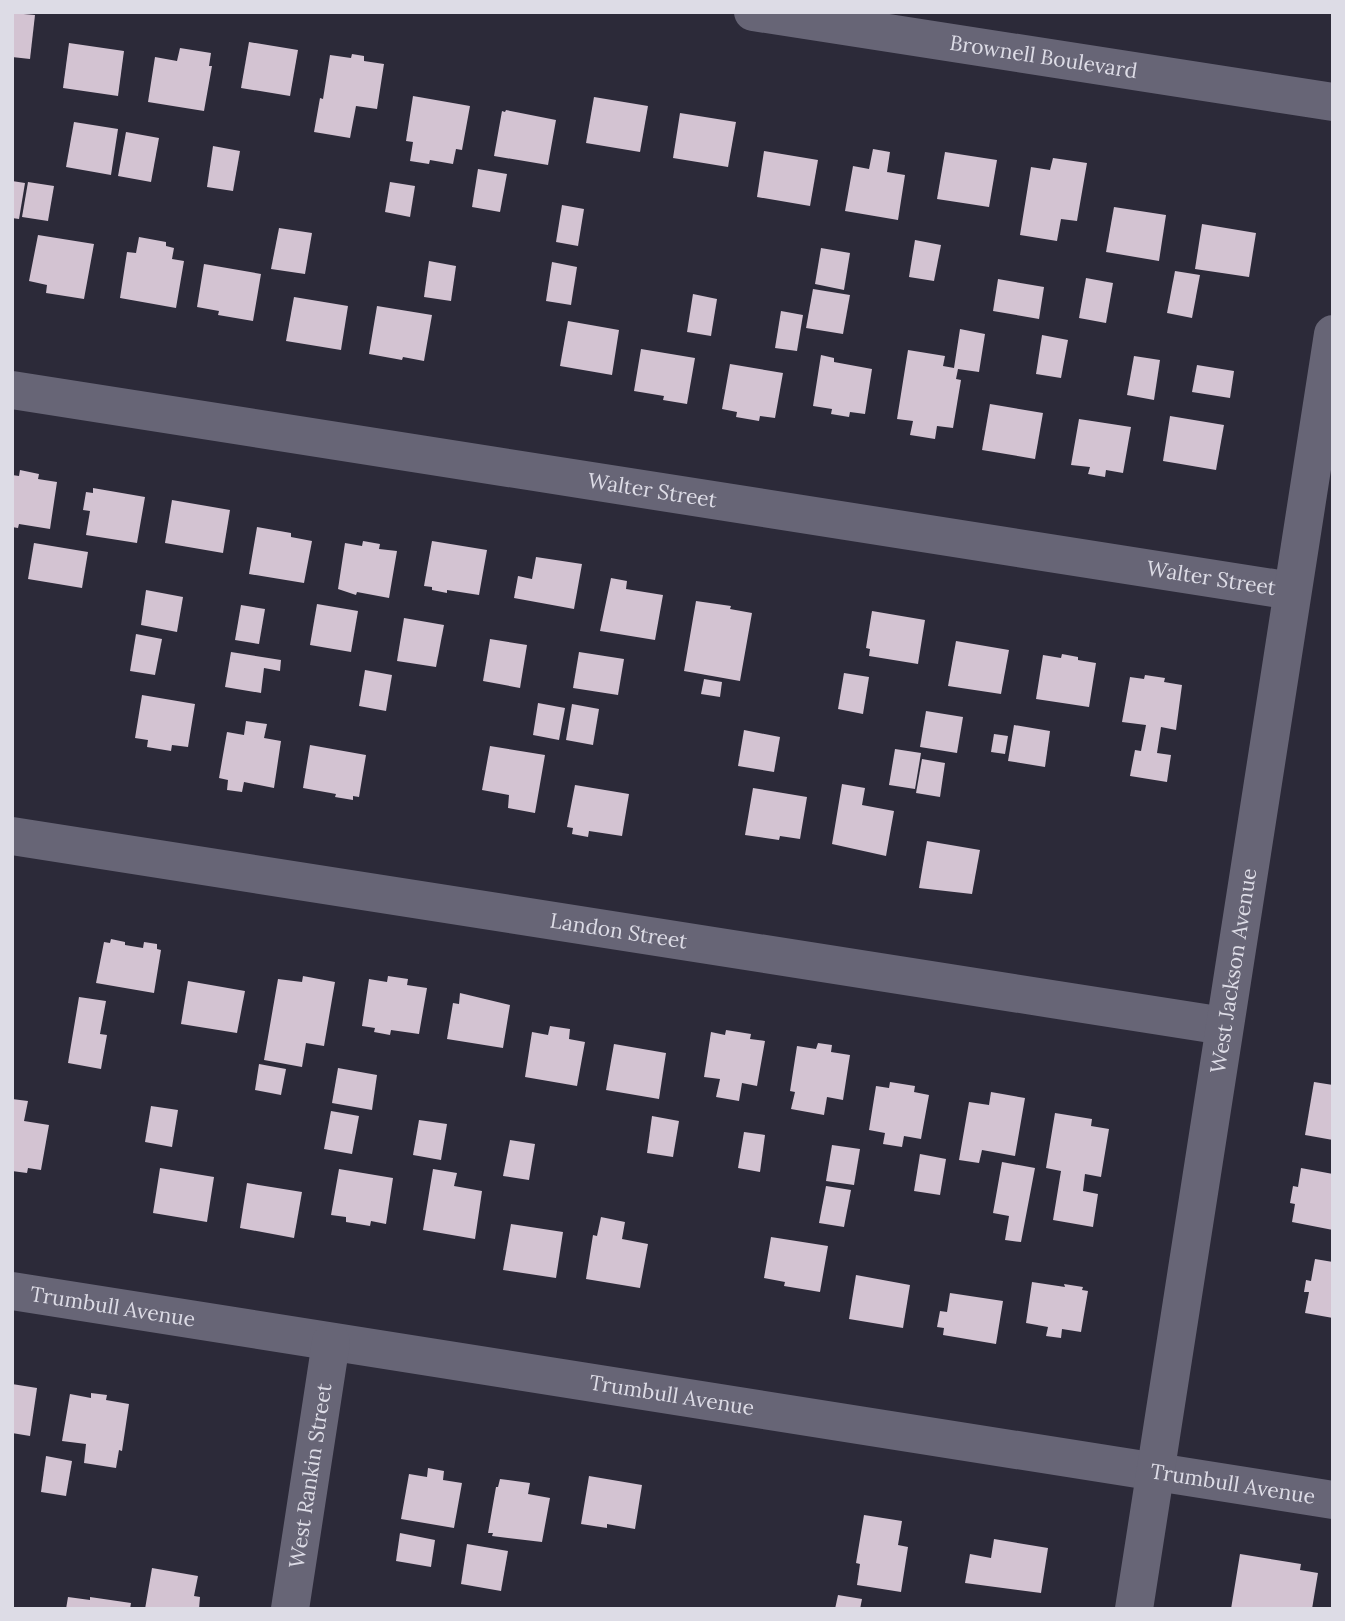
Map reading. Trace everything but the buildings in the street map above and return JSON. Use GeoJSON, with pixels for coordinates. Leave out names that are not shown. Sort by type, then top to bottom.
{"type":"FeatureCollection","features":[{"type":"Feature","properties":{"kind":"street","name":"Brownell Boulevard"},"geometry":{"type":"LineString","coordinates":[[753,12],[1333,102]]}},
{"type":"Feature","properties":{"kind":"street","name":"West Jackson Avenue"},"geometry":{"type":"LineString","coordinates":[[1134,1609],[1333,334]]}},
{"type":"Feature","properties":{"kind":"street","name":"Walter Street"},"geometry":{"type":"LineString","coordinates":[[12,390],[1293,591]]}},
{"type":"Feature","properties":{"kind":"street","name":"Landon Street"},"geometry":{"type":"LineString","coordinates":[[12,836],[1224,1026]]}},
{"type":"Feature","properties":{"kind":"street","name":"Trumbull Avenue"},"geometry":{"type":"LineString","coordinates":[[12,1291],[1333,1500]]}},
{"type":"Feature","properties":{"kind":"street","name":"West Rankin Street"},"geometry":{"type":"LineString","coordinates":[[290,1609],[331,1342]]}}]}
